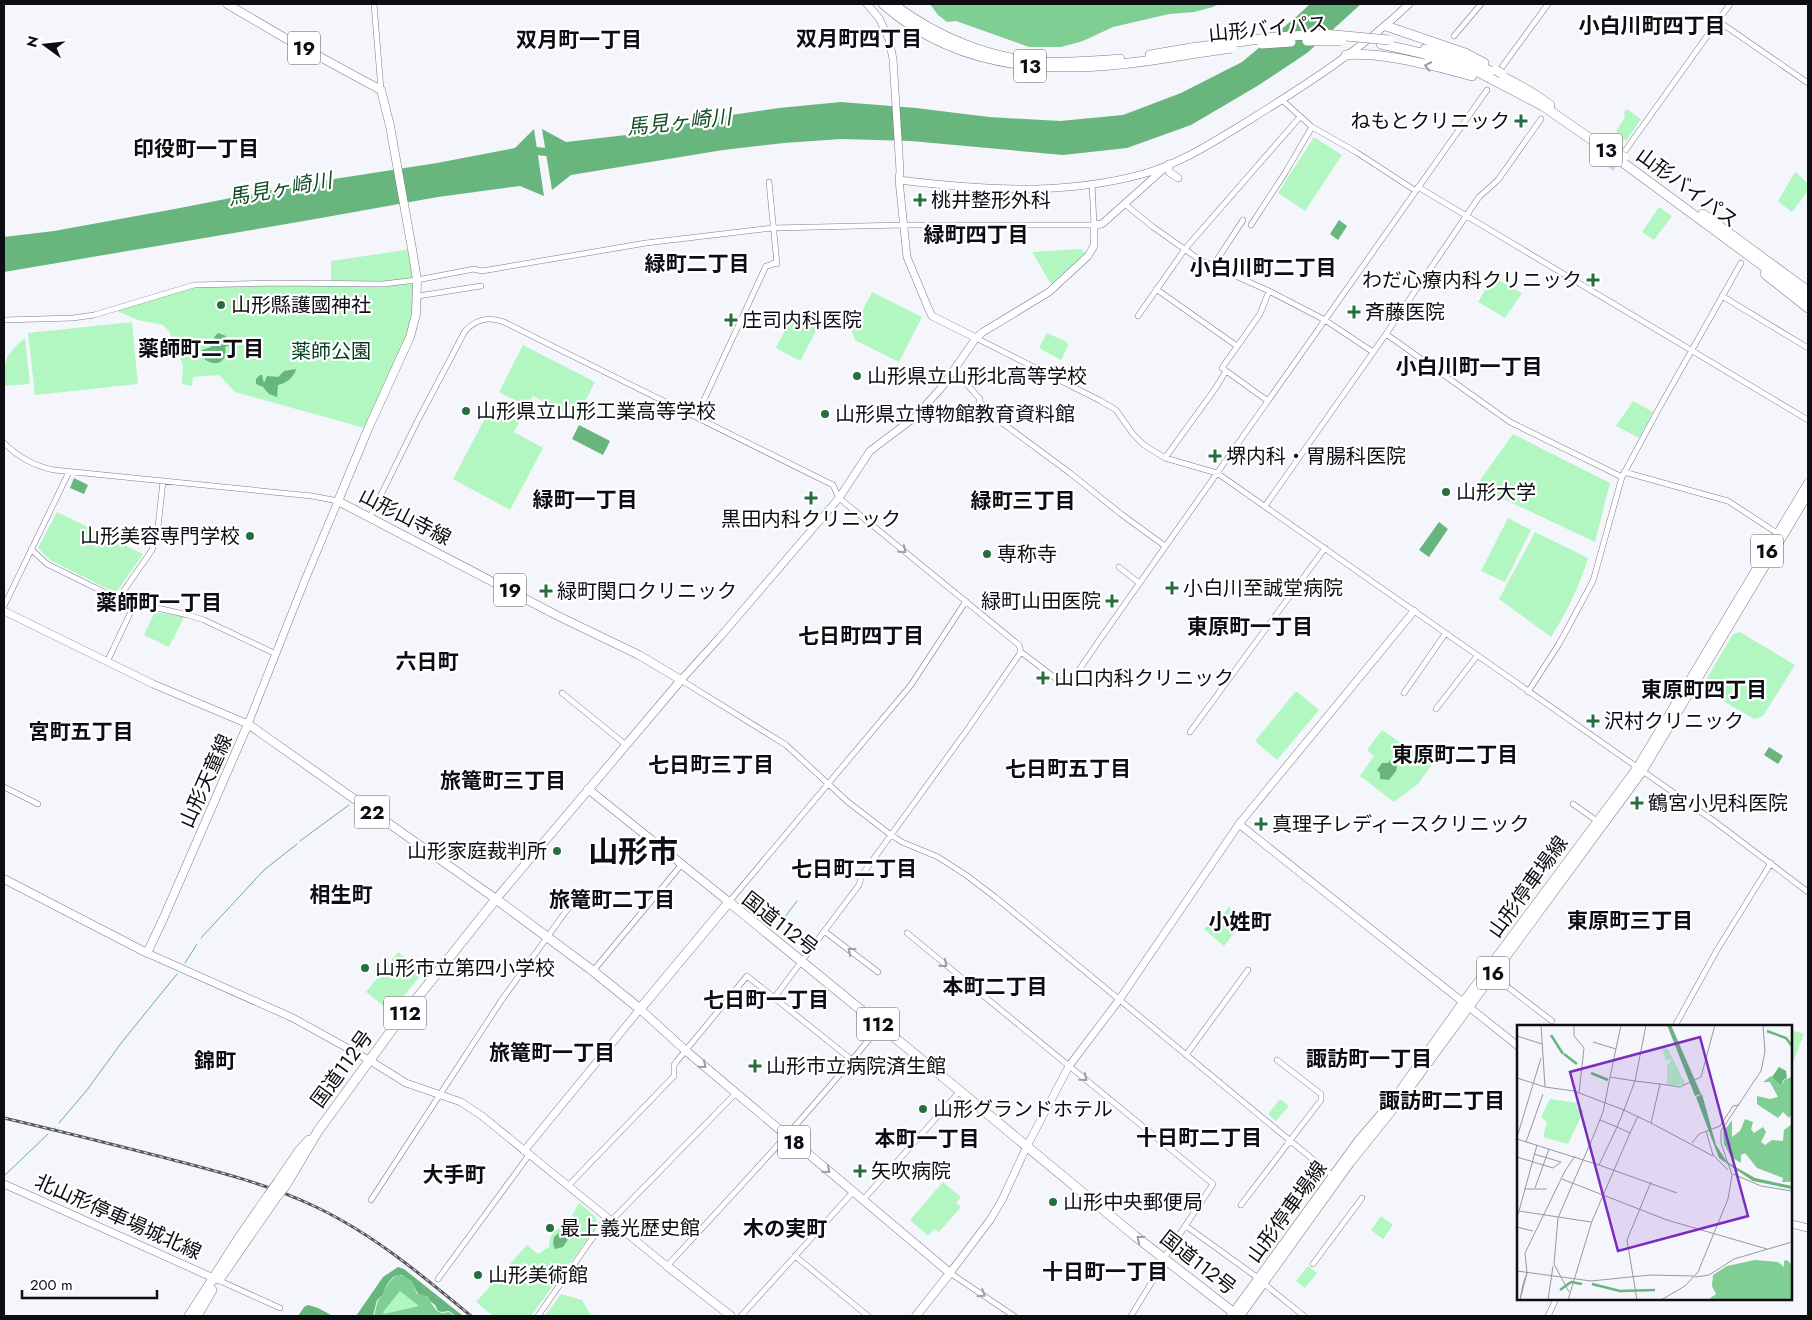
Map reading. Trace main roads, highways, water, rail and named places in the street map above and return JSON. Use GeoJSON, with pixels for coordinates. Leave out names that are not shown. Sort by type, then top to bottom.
{"type":"FeatureCollection","features":[{"type":"Feature","properties":{"kind":"highway","name":"山形バイパス"},"geometry":{"type":"LineString","coordinates":[[883,4],[938,42],[972,55],[1004,63],[1046,68],[1092,67],[1145,62],[1191,51]]}},
{"type":"Feature","properties":{"kind":"highway","name":"山形バイパス"},"geometry":{"type":"LineString","coordinates":[[893,4],[941,34],[973,47],[1006,56],[1045,62],[1143,57],[1303,41],[1385,42],[1451,55],[1512,81],[1537,95],[1622,154],[1808,290]]}},
{"type":"Feature","properties":{"kind":"highway"},"geometry":{"type":"LineString","coordinates":[[1386,26],[1465,53],[1500,70],[1537,95]]}},
{"type":"Feature","properties":{"kind":"highway","name":"山形バイパス"},"geometry":{"type":"LineString","coordinates":[[1385,42],[1478,72],[1543,106],[1595,142],[1808,299]]}},
{"type":"Feature","properties":{"kind":"highway"},"geometry":{"type":"LineString","coordinates":[[1346,55],[1357,54],[1399,60],[1465,74],[1508,88]]}},
{"type":"Feature","properties":{"kind":"highway"},"geometry":{"type":"LineString","coordinates":[[1699,219],[1808,308]]}},
{"type":"Feature","properties":{"kind":"highway"},"geometry":{"type":"LineString","coordinates":[[1739,240],[1788,269],[1808,284]]}},
{"type":"Feature","properties":{"kind":"highway"},"geometry":{"type":"LineString","coordinates":[[496,899],[593,971],[640,1009]]}},
{"type":"Feature","properties":{"kind":"highway","name":"国道112号"},"geometry":{"type":"LineString","coordinates":[[189,1316],[369,1060],[496,899]]}},
{"type":"Feature","properties":{"kind":"highway","name":"国道112号"},"geometry":{"type":"LineString","coordinates":[[640,1009],[729,902],[800,962],[1235,1315]]}},
{"type":"Feature","properties":{"kind":"highway","name":"国道112号"},"geometry":{"type":"LineString","coordinates":[[197,1316],[216,1279]]}},
{"type":"Feature","properties":{"kind":"main road","name":"山形山寺線"},"geometry":{"type":"LineString","coordinates":[[227,4],[285,38],[382,90],[412,250],[418,296],[413,328],[338,501],[558,616],[639,655],[681,680],[588,789]]}},
{"type":"Feature","properties":{"kind":"main road","name":"山形停車場線"},"geometry":{"type":"LineString","coordinates":[[1235,1315],[1403,1096],[1465,1004],[1492,974],[1640,770],[1780,535],[1808,483]]}},
{"type":"Feature","properties":{"kind":"main road","name":"山形停車場線"},"geometry":{"type":"LineString","coordinates":[[1780,535],[1808,494]]}},
{"type":"Feature","properties":{"kind":"main road","name":"山形天童線"},"geometry":{"type":"LineString","coordinates":[[4,879],[146,953],[164,917],[248,724],[496,899]]}},
{"type":"Feature","properties":{"kind":"main road","name":"山形停車場線"},"geometry":{"type":"LineString","coordinates":[[1261,1280],[1358,1141],[1394,1100],[1597,821],[1640,770]]}},
{"type":"Feature","properties":{"kind":"main road"},"geometry":{"type":"LineString","coordinates":[[496,899],[588,789],[729,902]]}},
{"type":"Feature","properties":{"kind":"main road","name":"18"},"geometry":{"type":"LineString","coordinates":[[640,1009],[785,1135],[950,1272],[916,1316]]}},
{"type":"Feature","properties":{"kind":"main road"},"geometry":{"type":"LineString","coordinates":[[668,1266],[731,1316]]}},
{"type":"Feature","properties":{"kind":"water"},"geometry":{"type":"Polygon","coordinates":[[[1310,4],[1361,4],[1307,53],[1259,85],[1191,125],[1127,148],[1063,155],[911,141],[841,139],[784,143],[723,150],[571,175],[552,190],[542,129],[566,142],[643,133],[717,117],[841,102],[916,108],[989,117],[1060,121],[1123,115],[1181,93],[1242,62],[1310,4]]]}},
{"type":"Feature","properties":{"kind":"water"},"geometry":{"type":"Polygon","coordinates":[[[534,129],[544,196],[520,186],[438,197],[4,272],[4,237],[54,231],[302,184],[437,163],[515,148],[534,129]]]}},
{"type":"Feature","properties":{"kind":"water"},"geometry":{"type":"Polygon","coordinates":[[[1339,220],[1347,226],[1338,240],[1330,234],[1339,220]]]}},
{"type":"Feature","properties":{"kind":"water"},"geometry":{"type":"Polygon","coordinates":[[[218,333],[226,336],[225,340],[227,342],[231,342],[230,345],[225,347],[224,358],[217,363],[213,363],[200,354],[202,350],[211,347],[218,333]]]}},
{"type":"Feature","properties":{"kind":"water"},"geometry":{"type":"Polygon","coordinates":[[[296,369],[290,379],[278,385],[277,397],[269,394],[263,387],[256,384],[256,379],[260,375],[262,375],[264,383],[267,376],[278,377],[284,371],[296,369]]]}},
{"type":"Feature","properties":{"kind":"water"},"geometry":{"type":"Polygon","coordinates":[[[579,425],[610,441],[603,455],[572,439],[579,425]]]}},
{"type":"Feature","properties":{"kind":"water"},"geometry":{"type":"Polygon","coordinates":[[[74,478],[88,485],[84,494],[70,488],[74,478]]]}},
{"type":"Feature","properties":{"kind":"water"},"geometry":{"type":"Polygon","coordinates":[[[1439,522],[1448,529],[1429,557],[1419,550],[1439,522]]]}},
{"type":"Feature","properties":{"kind":"water"},"geometry":{"type":"Polygon","coordinates":[[[1769,747],[1783,756],[1778,764],[1764,755],[1769,747]]]}},
{"type":"Feature","properties":{"kind":"water"},"geometry":{"type":"Polygon","coordinates":[[[1390,760],[1397,765],[1396,771],[1389,780],[1380,779],[1380,773],[1377,770],[1382,763],[1388,763],[1390,760]]]}},
{"type":"Feature","properties":{"kind":"water"},"geometry":{"type":"Polygon","coordinates":[[[561,1231],[567,1231],[569,1238],[563,1247],[555,1249],[553,1244],[554,1237],[561,1231]]]}},
{"type":"Feature","properties":{"kind":"water"},"geometry":{"type":"Polygon","coordinates":[[[398,1267],[404,1269],[463,1316],[456,1316],[449,1311],[438,1311],[427,1296],[418,1294],[411,1281],[402,1275],[397,1275],[392,1278],[386,1286],[383,1295],[377,1300],[373,1316],[356,1316],[383,1277],[398,1267]]]}},
{"type":"Feature","properties":{"kind":"water"},"geometry":{"type":"Polygon","coordinates":[[[308,1305],[333,1316],[298,1316],[304,1307],[308,1305]]]}},
{"type":"Feature","properties":{"kind":"waterway","name":"馬見ヶ崎川"},"geometry":{"type":"LineString","coordinates":[[528,153],[536,151],[556,153]]}},
{"type":"Feature","properties":{"kind":"waterway"},"geometry":{"type":"LineString","coordinates":[[300,841],[349,805]]}},
{"type":"Feature","properties":{"kind":"waterway"},"geometry":{"type":"LineString","coordinates":[[201,938],[264,870],[297,844]]}},
{"type":"Feature","properties":{"kind":"waterway"},"geometry":{"type":"LineString","coordinates":[[775,930],[797,901]]}},
{"type":"Feature","properties":{"kind":"waterway"},"geometry":{"type":"LineString","coordinates":[[185,963],[197,944]]}},
{"type":"Feature","properties":{"kind":"waterway"},"geometry":{"type":"LineString","coordinates":[[59,1123],[177,974]]}},
{"type":"Feature","properties":{"kind":"waterway"},"geometry":{"type":"LineString","coordinates":[[4,1176],[48,1134]]}},
{"type":"Feature","properties":{"kind":"tunnel"},"geometry":{"type":"LineString","coordinates":[[1611,169],[1620,157]]}},
{"type":"Feature","properties":{"kind":"railway"},"geometry":{"type":"LineString","coordinates":[[4,1118],[219,1172],[297,1198],[358,1230],[416,1271],[471,1316]]}},
{"type":"Feature","properties":{"kind":"place","name":"ねもとクリニック"},"geometry":{"type":"Point","coordinates":[1521,121]}},
{"type":"Feature","properties":{"kind":"place","name":"桃井整形外科"},"geometry":{"type":"Point","coordinates":[920,200]}},
{"type":"Feature","properties":{"kind":"place","name":"わだ心療内科クリニック"},"geometry":{"type":"Point","coordinates":[1593,280]}},
{"type":"Feature","properties":{"kind":"place","name":"山形縣護國神社"},"geometry":{"type":"Point","coordinates":[221,305]}},
{"type":"Feature","properties":{"kind":"place","name":"斉藤医院"},"geometry":{"type":"Point","coordinates":[1354,312]}},
{"type":"Feature","properties":{"kind":"place","name":"庄司内科医院"},"geometry":{"type":"Point","coordinates":[731,320]}},
{"type":"Feature","properties":{"kind":"place","name":"山形県立山形北高等学校"},"geometry":{"type":"Point","coordinates":[857,376]}},
{"type":"Feature","properties":{"kind":"place","name":"山形県立山形工業高等学校"},"geometry":{"type":"Point","coordinates":[466,411]}},
{"type":"Feature","properties":{"kind":"place","name":"山形県立博物館教育資料館"},"geometry":{"type":"Point","coordinates":[825,414]}},
{"type":"Feature","properties":{"kind":"place","name":"堺内科・胃腸科医院"},"geometry":{"type":"Point","coordinates":[1215,456]}},
{"type":"Feature","properties":{"kind":"place","name":"山形大学"},"geometry":{"type":"Point","coordinates":[1446,492]}},
{"type":"Feature","properties":{"kind":"place","name":"黒田内科クリニック"},"geometry":{"type":"Point","coordinates":[811,498]}},
{"type":"Feature","properties":{"kind":"place","name":"山形美容専門学校"},"geometry":{"type":"Point","coordinates":[250,536]}},
{"type":"Feature","properties":{"kind":"place","name":"専称寺"},"geometry":{"type":"Point","coordinates":[987,554]}},
{"type":"Feature","properties":{"kind":"place","name":"小白川至誠堂病院"},"geometry":{"type":"Point","coordinates":[1172,588]}},
{"type":"Feature","properties":{"kind":"place","name":"緑町関口クリニック"},"geometry":{"type":"Point","coordinates":[546,591]}},
{"type":"Feature","properties":{"kind":"place","name":"緑町山田医院"},"geometry":{"type":"Point","coordinates":[1112,601]}},
{"type":"Feature","properties":{"kind":"place","name":"山口内科クリニック"},"geometry":{"type":"Point","coordinates":[1043,678]}},
{"type":"Feature","properties":{"kind":"place","name":"沢村クリニック"},"geometry":{"type":"Point","coordinates":[1593,721]}},
{"type":"Feature","properties":{"kind":"place","name":"鶴宮小児科医院"},"geometry":{"type":"Point","coordinates":[1637,803]}},
{"type":"Feature","properties":{"kind":"place","name":"真理子レディースクリニック"},"geometry":{"type":"Point","coordinates":[1261,824]}},
{"type":"Feature","properties":{"kind":"place","name":"山形家庭裁判所"},"geometry":{"type":"Point","coordinates":[557,851]}},
{"type":"Feature","properties":{"kind":"place","name":"山形市立第四小学校"},"geometry":{"type":"Point","coordinates":[365,968]}},
{"type":"Feature","properties":{"kind":"place","name":"山形市立病院済生館"},"geometry":{"type":"Point","coordinates":[755,1066]}},
{"type":"Feature","properties":{"kind":"place","name":"山形グランドホテル"},"geometry":{"type":"Point","coordinates":[923,1109]}},
{"type":"Feature","properties":{"kind":"place","name":"矢吹病院"},"geometry":{"type":"Point","coordinates":[860,1171]}},
{"type":"Feature","properties":{"kind":"place","name":"山形中央郵便局"},"geometry":{"type":"Point","coordinates":[1053,1202]}},
{"type":"Feature","properties":{"kind":"place","name":"最上義光歴史館"},"geometry":{"type":"Point","coordinates":[550,1228]}},
{"type":"Feature","properties":{"kind":"place","name":"山形美術館"},"geometry":{"type":"Point","coordinates":[478,1275]}},
{"type":"Feature","properties":{"kind":"district","name":"小白川町四丁目"},"geometry":{"type":"Point","coordinates":[1652,26]}},
{"type":"Feature","properties":{"kind":"district","name":"双月町四丁目"},"geometry":{"type":"Point","coordinates":[859,39]}},
{"type":"Feature","properties":{"kind":"district","name":"双月町一丁目"},"geometry":{"type":"Point","coordinates":[579,40]}},
{"type":"Feature","properties":{"kind":"district","name":"印役町一丁目"},"geometry":{"type":"Point","coordinates":[196,149]}},
{"type":"Feature","properties":{"kind":"district","name":"緑町四丁目"},"geometry":{"type":"Point","coordinates":[976,235]}},
{"type":"Feature","properties":{"kind":"district","name":"緑町二丁目"},"geometry":{"type":"Point","coordinates":[697,264]}},
{"type":"Feature","properties":{"kind":"district","name":"小白川町二丁目"},"geometry":{"type":"Point","coordinates":[1263,268]}},
{"type":"Feature","properties":{"kind":"district","name":"薬師町二丁目"},"geometry":{"type":"Point","coordinates":[201,349]}},
{"type":"Feature","properties":{"kind":"district","name":"小白川町一丁目"},"geometry":{"type":"Point","coordinates":[1469,367]}},
{"type":"Feature","properties":{"kind":"district","name":"緑町一丁目"},"geometry":{"type":"Point","coordinates":[585,500]}},
{"type":"Feature","properties":{"kind":"district","name":"緑町三丁目"},"geometry":{"type":"Point","coordinates":[1023,501]}},
{"type":"Feature","properties":{"kind":"district","name":"薬師町一丁目"},"geometry":{"type":"Point","coordinates":[159,603]}},
{"type":"Feature","properties":{"kind":"district","name":"東原町一丁目"},"geometry":{"type":"Point","coordinates":[1250,627]}},
{"type":"Feature","properties":{"kind":"district","name":"七日町四丁目"},"geometry":{"type":"Point","coordinates":[861,636]}},
{"type":"Feature","properties":{"kind":"district","name":"六日町"},"geometry":{"type":"Point","coordinates":[427,662]}},
{"type":"Feature","properties":{"kind":"district","name":"東原町四丁目"},"geometry":{"type":"Point","coordinates":[1704,690]}},
{"type":"Feature","properties":{"kind":"district","name":"宮町五丁目"},"geometry":{"type":"Point","coordinates":[81,732]}},
{"type":"Feature","properties":{"kind":"district","name":"東原町二丁目"},"geometry":{"type":"Point","coordinates":[1455,755]}},
{"type":"Feature","properties":{"kind":"district","name":"七日町三丁目"},"geometry":{"type":"Point","coordinates":[711,765]}},
{"type":"Feature","properties":{"kind":"district","name":"七日町五丁目"},"geometry":{"type":"Point","coordinates":[1068,769]}},
{"type":"Feature","properties":{"kind":"district","name":"旅篭町三丁目"},"geometry":{"type":"Point","coordinates":[503,781]}},
{"type":"Feature","properties":{"kind":"district","name":"山形市"},"geometry":{"type":"Point","coordinates":[633,851]}},
{"type":"Feature","properties":{"kind":"district","name":"七日町二丁目"},"geometry":{"type":"Point","coordinates":[854,869]}},
{"type":"Feature","properties":{"kind":"district","name":"相生町"},"geometry":{"type":"Point","coordinates":[341,895]}},
{"type":"Feature","properties":{"kind":"district","name":"旅篭町二丁目"},"geometry":{"type":"Point","coordinates":[612,900]}},
{"type":"Feature","properties":{"kind":"district","name":"東原町三丁目"},"geometry":{"type":"Point","coordinates":[1630,921]}},
{"type":"Feature","properties":{"kind":"district","name":"小姓町"},"geometry":{"type":"Point","coordinates":[1240,922]}},
{"type":"Feature","properties":{"kind":"district","name":"本町二丁目"},"geometry":{"type":"Point","coordinates":[995,987]}},
{"type":"Feature","properties":{"kind":"district","name":"七日町一丁目"},"geometry":{"type":"Point","coordinates":[766,1000]}},
{"type":"Feature","properties":{"kind":"district","name":"旅篭町一丁目"},"geometry":{"type":"Point","coordinates":[552,1053]}},
{"type":"Feature","properties":{"kind":"district","name":"諏訪町一丁目"},"geometry":{"type":"Point","coordinates":[1369,1059]}},
{"type":"Feature","properties":{"kind":"district","name":"錦町"},"geometry":{"type":"Point","coordinates":[215,1061]}},
{"type":"Feature","properties":{"kind":"district","name":"諏訪町二丁目"},"geometry":{"type":"Point","coordinates":[1442,1101]}},
{"type":"Feature","properties":{"kind":"district","name":"十日町二丁目"},"geometry":{"type":"Point","coordinates":[1199,1138]}},
{"type":"Feature","properties":{"kind":"district","name":"本町一丁目"},"geometry":{"type":"Point","coordinates":[927,1139]}},
{"type":"Feature","properties":{"kind":"district","name":"大手町"},"geometry":{"type":"Point","coordinates":[454,1175]}},
{"type":"Feature","properties":{"kind":"district","name":"木の実町"},"geometry":{"type":"Point","coordinates":[785,1229]}},
{"type":"Feature","properties":{"kind":"district","name":"十日町一丁目"},"geometry":{"type":"Point","coordinates":[1105,1272]}},
{"type":"Feature","properties":{"kind":"park label","name":"薬師公園"},"geometry":{"type":"Point","coordinates":[331,351]}}]}
